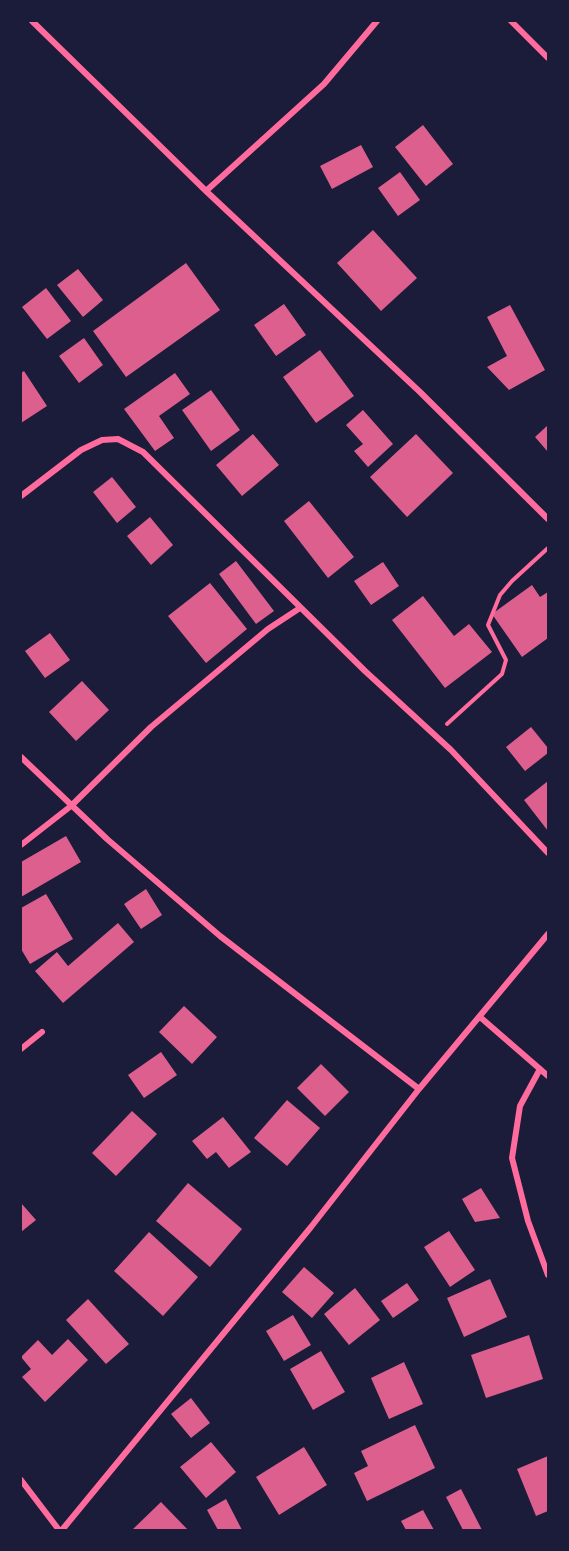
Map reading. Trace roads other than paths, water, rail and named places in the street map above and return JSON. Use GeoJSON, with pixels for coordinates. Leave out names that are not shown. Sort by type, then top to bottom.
{"type":"FeatureCollection","features":[{"type":"Feature","properties":{"kind":"street"},"geometry":{"type":"LineString","coordinates":[[32,21],[206,192],[420,392],[548,519]]}},
{"type":"Feature","properties":{"kind":"street"},"geometry":{"type":"LineString","coordinates":[[206,192],[324,84],[377,21]]}},
{"type":"Feature","properties":{"kind":"street"},"geometry":{"type":"LineString","coordinates":[[511,21],[548,58]]}},
{"type":"Feature","properties":{"kind":"street"},"geometry":{"type":"LineString","coordinates":[[21,496],[81,450],[102,440],[117,439],[142,452],[365,671],[436,735],[548,853]]}},
{"type":"Feature","properties":{"kind":"street"},"geometry":{"type":"LineString","coordinates":[[21,845],[71,806],[151,727],[268,629],[300,608]]}},
{"type":"Feature","properties":{"kind":"street"},"geometry":{"type":"LineString","coordinates":[[21,757],[71,806],[220,936],[419,1089]]}},
{"type":"Feature","properties":{"kind":"street"},"geometry":{"type":"LineString","coordinates":[[21,1480],[60,1530],[548,934]]}},
{"type":"Feature","properties":{"kind":"street"},"geometry":{"type":"LineString","coordinates":[[480,1017],[548,1076]]}},
{"type":"Feature","properties":{"kind":"street"},"geometry":{"type":"LineString","coordinates":[[21,1049],[42,1032]]}},
{"type":"Feature","properties":{"kind":"street"},"geometry":{"type":"LineString","coordinates":[[540,1069],[520,1106],[512,1158],[528,1221],[548,1275]]}}]}
